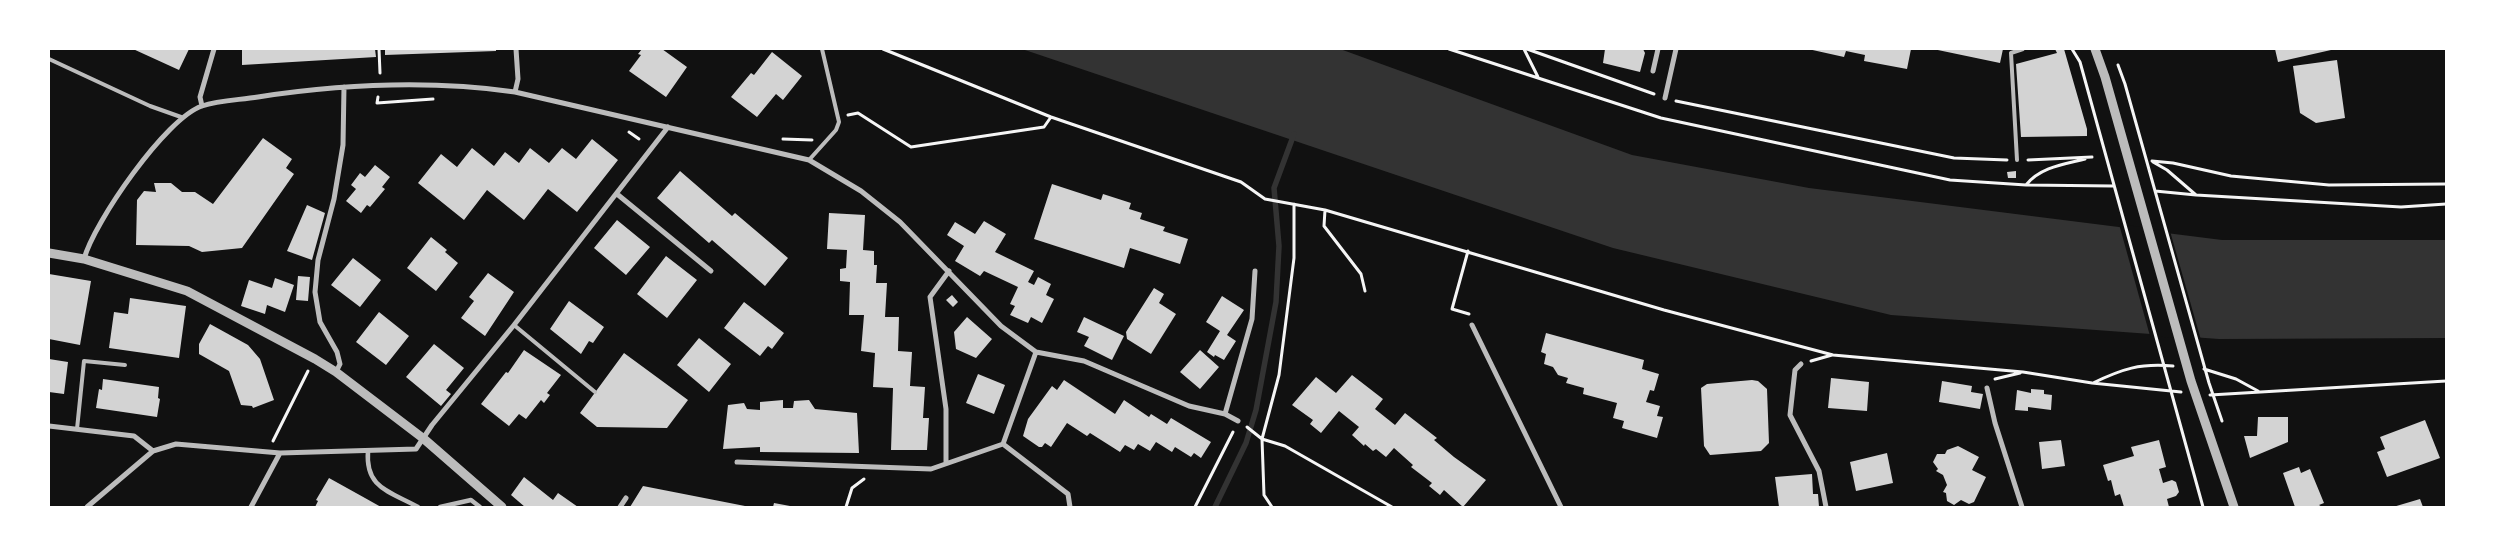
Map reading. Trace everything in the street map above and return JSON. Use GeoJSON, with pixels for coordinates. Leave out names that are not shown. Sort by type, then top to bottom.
{"type":"FeatureCollection","features":[{"type":"Feature","properties":{"kind":"street"},"geometry":{"type":"LineString","coordinates":[[202,106],[200,97],[214,49]]}},
{"type":"Feature","properties":{"kind":"street"},"geometry":{"type":"LineString","coordinates":[[515,92],[518,79],[516,49]]}},
{"type":"Feature","properties":{"kind":"street"},"geometry":{"type":"LineString","coordinates":[[1652,71],[1658,49]]}},
{"type":"Feature","properties":{"kind":"street"},"geometry":{"type":"LineString","coordinates":[[1665,98],[1676,49]]}},
{"type":"Feature","properties":{"kind":"street"},"geometry":{"type":"LineString","coordinates":[[2095,49],[2191,381],[2228,497],[2229,507]]}},
{"type":"Feature","properties":{"kind":"street"},"geometry":{"type":"LineString","coordinates":[[84,259],[102,217],[165,133],[181,117],[202,106],[301,91],[378,85],[477,87],[515,92],[809,160],[860,191],[900,222],[1002,326],[1036,352],[1084,361],[1190,406],[1225,414],[1240,422]]}},
{"type":"Feature","properties":{"kind":"street"},"geometry":{"type":"LineString","coordinates":[[336,372],[340,364],[337,352],[320,322],[315,292],[318,260],[334,198],[344,145],[344,88]]}},
{"type":"Feature","properties":{"kind":"street"},"geometry":{"type":"LineString","coordinates":[[88,507],[153,451],[176,444],[280,453],[416,449],[432,425],[514,325],[668,127]]}},
{"type":"Feature","properties":{"kind":"street"},"geometry":{"type":"LineString","coordinates":[[617,194],[711,271]]}},
{"type":"Feature","properties":{"kind":"street"},"geometry":{"type":"LineString","coordinates":[[49,253],[84,259],[187,291],[315,359],[336,372],[424,439],[502,507]]}},
{"type":"Feature","properties":{"kind":"street"},"geometry":{"type":"LineString","coordinates":[[946,463],[946,409],[930,297],[949,271]]}},
{"type":"Feature","properties":{"kind":"street"},"geometry":{"type":"LineString","coordinates":[[1225,414],[1252,319],[1255,271]]}},
{"type":"Feature","properties":{"kind":"street"},"geometry":{"type":"LineString","coordinates":[[1472,325],[1561,507]]}},
{"type":"Feature","properties":{"kind":"street"},"geometry":{"type":"LineString","coordinates":[[1004,444],[1036,352]]}},
{"type":"Feature","properties":{"kind":"street"},"geometry":{"type":"LineString","coordinates":[[1801,364],[1795,370],[1790,415],[1819,471],[1826,507]]}},
{"type":"Feature","properties":{"kind":"street"},"geometry":{"type":"LineString","coordinates":[[1987,388],[1995,423],[2022,507]]}},
{"type":"Feature","properties":{"kind":"street"},"geometry":{"type":"LineString","coordinates":[[49,426],[134,436],[153,451]]}},
{"type":"Feature","properties":{"kind":"street"},"geometry":{"type":"LineString","coordinates":[[737,462],[931,469],[1004,444]]}},
{"type":"Feature","properties":{"kind":"street"},"geometry":{"type":"LineString","coordinates":[[1004,444],[1068,494],[1070,507]]}},
{"type":"Feature","properties":{"kind":"street"},"geometry":{"type":"LineString","coordinates":[[368,451],[367,466],[374,483],[418,507]]}},
{"type":"Feature","properties":{"kind":"street"},"geometry":{"type":"LineString","coordinates":[[252,507],[280,453]]}},
{"type":"Feature","properties":{"kind":"street"},"geometry":{"type":"LineString","coordinates":[[2228,497],[2234,507]]}},
{"type":"Feature","properties":{"kind":"street"},"geometry":{"type":"LineString","coordinates":[[620,507],[626,498]]}},
{"type":"Feature","properties":{"kind":"street"},"geometry":{"type":"LineString","coordinates":[[440,507],[471,500],[480,507]]}},
{"type":"Feature","properties":{"kind":"lane"},"geometry":{"type":"LineString","coordinates":[[809,160],[836,130],[839,122],[822,49]]}},
{"type":"Feature","properties":{"kind":"lane"},"geometry":{"type":"LineString","coordinates":[[2017,160],[2011,53],[2023,49]]}},
{"type":"Feature","properties":{"kind":"lane"},"geometry":{"type":"LineString","coordinates":[[49,59],[150,106],[181,117]]}},
{"type":"Feature","properties":{"kind":"lane"},"geometry":{"type":"LineString","coordinates":[[514,325],[596,392]]}},
{"type":"Feature","properties":{"kind":"lane"},"geometry":{"type":"LineString","coordinates":[[77,429],[84,361],[124,365]]}},
{"type":"Feature","properties":{"kind":"path"},"geometry":{"type":"LineString","coordinates":[[378,49],[380,72]]}},
{"type":"Feature","properties":{"kind":"path"},"geometry":{"type":"LineString","coordinates":[[883,49],[1051,117],[1241,182],[1265,199],[1325,210],[1664,310],[1834,355],[2023,372],[2092,383],[2214,395],[2446,381]]}},
{"type":"Feature","properties":{"kind":"path"},"geometry":{"type":"LineString","coordinates":[[1449,49],[1661,118],[1950,180],[2026,185],[2113,186]]}},
{"type":"Feature","properties":{"kind":"path"},"geometry":{"type":"LineString","coordinates":[[1525,49],[1538,77]]}},
{"type":"Feature","properties":{"kind":"path"},"geometry":{"type":"LineString","coordinates":[[1525,49],[1665,98],[1954,158],[2017,160],[2092,157],[2044,170],[2033,176],[2026,185]]}},
{"type":"Feature","properties":{"kind":"path"},"geometry":{"type":"LineString","coordinates":[[2072,49],[2080,62],[2203,507]]}},
{"type":"Feature","properties":{"kind":"path"},"geometry":{"type":"LineString","coordinates":[[2115,58],[2125,84],[2209,383]]}},
{"type":"Feature","properties":{"kind":"path"},"geometry":{"type":"LineString","coordinates":[[377,103],[437,99]]}},
{"type":"Feature","properties":{"kind":"path"},"geometry":{"type":"LineString","coordinates":[[848,115],[858,113],[911,147],[1044,126],[1051,117]]}},
{"type":"Feature","properties":{"kind":"path"},"geometry":{"type":"LineString","coordinates":[[626,130],[639,139]]}},
{"type":"Feature","properties":{"kind":"path"},"geometry":{"type":"LineString","coordinates":[[2196,195],[2167,170],[2152,161],[2173,163],[2231,176],[2319,184],[2415,186],[2446,184]]}},
{"type":"Feature","properties":{"kind":"path"},"geometry":{"type":"LineString","coordinates":[[2155,190],[2196,195],[2401,207],[2446,204]]}},
{"type":"Feature","properties":{"kind":"path"},"geometry":{"type":"LineString","coordinates":[[1272,507],[1264,495],[1262,439],[1279,375],[1294,258],[1294,204]]}},
{"type":"Feature","properties":{"kind":"path"},"geometry":{"type":"LineString","coordinates":[[1325,210],[1324,226],[1361,274],[1365,291]]}},
{"type":"Feature","properties":{"kind":"path"},"geometry":{"type":"LineString","coordinates":[[1801,364],[1834,355]]}},
{"type":"Feature","properties":{"kind":"path"},"geometry":{"type":"LineString","coordinates":[[267,452],[315,359]]}},
{"type":"Feature","properties":{"kind":"path"},"geometry":{"type":"LineString","coordinates":[[2092,383],[2118,371],[2136,366],[2154,365]]}},
{"type":"Feature","properties":{"kind":"path"},"geometry":{"type":"LineString","coordinates":[[2213,370],[2236,379],[2260,392]]}},
{"type":"Feature","properties":{"kind":"path"},"geometry":{"type":"LineString","coordinates":[[1987,388],[1994,379],[2023,372]]}},
{"type":"Feature","properties":{"kind":"path"},"geometry":{"type":"LineString","coordinates":[[1195,507],[1240,422],[1262,439],[1285,446],[1392,507]]}},
{"type":"Feature","properties":{"kind":"path"},"geometry":{"type":"LineString","coordinates":[[846,507],[852,488]]}},
{"type":"Feature","properties":{"kind":"shaded area"},"geometry":{"type":"Polygon","coordinates":[[[1022,49],[1340,49],[1632,155],[1809,188],[2222,240],[2446,240],[2446,338],[2219,339],[1891,315],[1613,248],[1022,49]]]}},
{"type":"Feature","properties":{"kind":"pier"},"geometry":{"type":"Polygon","coordinates":[[[2119,224],[2170,231],[2201,340],[2150,336],[2119,224]]]}},
{"type":"Feature","properties":{"kind":"building"},"geometry":{"type":"Polygon","coordinates":[[[133,49],[189,49],[179,70],[133,49]]]}},
{"type":"Feature","properties":{"kind":"building"},"geometry":{"type":"Polygon","coordinates":[[[242,49],[375,49],[376,57],[242,65],[242,49]]]}},
{"type":"Feature","properties":{"kind":"building"},"geometry":{"type":"Polygon","coordinates":[[[385,49],[496,49],[496,51],[385,55],[385,49]]]}},
{"type":"Feature","properties":{"kind":"building"},"geometry":{"type":"Polygon","coordinates":[[[642,49],[662,49],[687,67],[666,97],[629,71],[641,55],[638,54],[642,49]]]}},
{"type":"Feature","properties":{"kind":"building"},"geometry":{"type":"Polygon","coordinates":[[[1605,49],[1643,49],[1645,53],[1640,72],[1603,63],[1605,49]]]}},
{"type":"Feature","properties":{"kind":"building"},"geometry":{"type":"Polygon","coordinates":[[[1808,49],[1911,49],[1907,69],[1864,61],[1865,55],[1846,51],[1844,57],[1808,49]]]}},
{"type":"Feature","properties":{"kind":"building"},"geometry":{"type":"Polygon","coordinates":[[[1933,49],[2003,49],[2000,63],[1933,49]]]}},
{"type":"Feature","properties":{"kind":"building"},"geometry":{"type":"Polygon","coordinates":[[[2055,49],[2064,49],[2087,129],[2087,136],[2021,137],[2016,64],[2057,53],[2055,49]]]}},
{"type":"Feature","properties":{"kind":"building"},"geometry":{"type":"Polygon","coordinates":[[[2275,49],[2331,49],[2331,50],[2278,62],[2275,49]]]}},
{"type":"Feature","properties":{"kind":"building"},"geometry":{"type":"Polygon","coordinates":[[[772,52],[802,76],[783,100],[776,94],[757,117],[731,97],[751,73],[754,75],[772,52]]]}},
{"type":"Feature","properties":{"kind":"building"},"geometry":{"type":"Polygon","coordinates":[[[2337,60],[2345,118],[2316,123],[2300,113],[2293,66],[2337,60]]]}},
{"type":"Feature","properties":{"kind":"building"},"geometry":{"type":"Polygon","coordinates":[[[263,138],[292,159],[286,168],[294,174],[242,248],[202,252],[189,246],[136,245],[137,200],[144,191],[156,192],[154,183],[171,183],[182,192],[195,192],[213,204],[263,138]]]}},
{"type":"Feature","properties":{"kind":"building"},"geometry":{"type":"Polygon","coordinates":[[[592,139],[618,160],[577,212],[548,189],[524,220],[487,190],[464,220],[418,183],[441,154],[457,167],[472,148],[494,166],[505,152],[519,163],[530,148],[549,163],[562,148],[576,159],[592,139]]]}},
{"type":"Feature","properties":{"kind":"building"},"geometry":{"type":"Polygon","coordinates":[[[375,165],[390,177],[382,187],[385,189],[370,207],[367,205],[361,213],[346,201],[356,189],[351,185],[360,173],[365,177],[375,165]]]}},
{"type":"Feature","properties":{"kind":"building"},"geometry":{"type":"Polygon","coordinates":[[[680,171],[732,216],[735,213],[788,258],[765,286],[712,240],[709,243],[657,198],[680,171]]]}},
{"type":"Feature","properties":{"kind":"building"},"geometry":{"type":"Polygon","coordinates":[[[2016,171],[2016,178],[2008,178],[2007,172],[2016,171]]]}},
{"type":"Feature","properties":{"kind":"building"},"geometry":{"type":"Polygon","coordinates":[[[1052,184],[1101,200],[1103,194],[1131,203],[1129,209],[1142,213],[1140,219],[1165,227],[1163,231],[1188,239],[1180,264],[1130,248],[1124,268],[1034,239],[1052,184]]]}},
{"type":"Feature","properties":{"kind":"building"},"geometry":{"type":"Polygon","coordinates":[[[307,205],[325,213],[312,260],[287,251],[307,205]]]}},
{"type":"Feature","properties":{"kind":"building"},"geometry":{"type":"Polygon","coordinates":[[[829,213],[865,215],[863,250],[874,251],[874,265],[877,265],[876,283],[887,283],[885,317],[899,317],[898,351],[912,352],[910,386],[925,387],[923,418],[929,418],[927,450],[891,450],[893,388],[873,387],[875,353],[861,351],[864,315],[849,315],[850,282],[840,281],[840,269],[846,268],[847,250],[827,249],[829,213]]]}},
{"type":"Feature","properties":{"kind":"building"},"geometry":{"type":"Polygon","coordinates":[[[617,220],[650,247],[626,275],[594,248],[617,220]]]}},
{"type":"Feature","properties":{"kind":"building"},"geometry":{"type":"Polygon","coordinates":[[[984,221],[1006,234],[995,252],[1034,271],[1028,282],[1034,285],[1038,277],[1051,284],[1046,295],[1054,299],[1042,323],[1031,317],[1028,323],[1010,315],[1015,306],[1010,304],[1018,287],[984,271],[980,276],[955,261],[964,246],[947,235],[955,222],[975,234],[984,221]]]}},
{"type":"Feature","properties":{"kind":"building"},"geometry":{"type":"Polygon","coordinates":[[[431,237],[447,250],[445,252],[458,263],[436,291],[407,268],[431,237]]]}},
{"type":"Feature","properties":{"kind":"building"},"geometry":{"type":"Polygon","coordinates":[[[666,256],[697,280],[667,318],[637,294],[666,256]]]}},
{"type":"Feature","properties":{"kind":"building"},"geometry":{"type":"Polygon","coordinates":[[[353,258],[381,280],[360,307],[331,285],[353,258]]]}},
{"type":"Feature","properties":{"kind":"building"},"geometry":{"type":"Polygon","coordinates":[[[488,273],[514,292],[485,336],[461,318],[474,301],[469,297],[488,273]]]}},
{"type":"Feature","properties":{"kind":"building"},"geometry":{"type":"Polygon","coordinates":[[[49,274],[91,281],[80,345],[49,339],[49,274]]]}},
{"type":"Feature","properties":{"kind":"building"},"geometry":{"type":"Polygon","coordinates":[[[298,276],[310,277],[308,301],[296,300],[298,276]]]}},
{"type":"Feature","properties":{"kind":"building"},"geometry":{"type":"Polygon","coordinates":[[[275,278],[294,285],[285,312],[267,305],[265,314],[241,306],[249,280],[272,288],[275,278]]]}},
{"type":"Feature","properties":{"kind":"building"},"geometry":{"type":"Polygon","coordinates":[[[1154,288],[1164,294],[1159,303],[1176,314],[1151,354],[1127,339],[1126,332],[1154,288]]]}},
{"type":"Feature","properties":{"kind":"building"},"geometry":{"type":"Polygon","coordinates":[[[952,295],[958,302],[953,307],[946,300],[952,295]]]}},
{"type":"Feature","properties":{"kind":"building"},"geometry":{"type":"Polygon","coordinates":[[[1222,296],[1244,310],[1227,335],[1236,341],[1224,360],[1215,355],[1214,357],[1207,352],[1220,331],[1206,322],[1222,296]]]}},
{"type":"Feature","properties":{"kind":"building"},"geometry":{"type":"Polygon","coordinates":[[[130,298],[186,306],[179,358],[109,348],[114,312],[128,314],[130,298]]]}},
{"type":"Feature","properties":{"kind":"building"},"geometry":{"type":"Polygon","coordinates":[[[569,301],[604,327],[593,343],[589,341],[581,354],[550,329],[569,301]]]}},
{"type":"Feature","properties":{"kind":"building"},"geometry":{"type":"Polygon","coordinates":[[[744,302],[784,333],[772,349],[768,346],[760,356],[724,328],[744,302]]]}},
{"type":"Feature","properties":{"kind":"building"},"geometry":{"type":"Polygon","coordinates":[[[379,312],[409,336],[386,365],[356,342],[379,312]]]}},
{"type":"Feature","properties":{"kind":"building"},"geometry":{"type":"Polygon","coordinates":[[[967,317],[992,339],[976,358],[956,349],[954,332],[967,317]]]}},
{"type":"Feature","properties":{"kind":"building"},"geometry":{"type":"Polygon","coordinates":[[[1084,317],[1124,336],[1112,360],[1084,346],[1089,337],[1077,332],[1084,317]]]}},
{"type":"Feature","properties":{"kind":"building"},"geometry":{"type":"Polygon","coordinates":[[[210,324],[248,345],[260,359],[274,400],[253,408],[252,406],[241,405],[229,371],[199,354],[199,344],[210,324]]]}},
{"type":"Feature","properties":{"kind":"building"},"geometry":{"type":"Polygon","coordinates":[[[1546,333],[1644,360],[1642,369],[1659,374],[1654,391],[1650,390],[1646,402],[1660,406],[1657,416],[1663,417],[1657,438],[1622,428],[1624,421],[1613,418],[1617,403],[1583,394],[1584,388],[1566,383],[1568,378],[1558,375],[1553,367],[1544,364],[1546,354],[1541,352],[1546,333]]]}},
{"type":"Feature","properties":{"kind":"building"},"geometry":{"type":"Polygon","coordinates":[[[699,338],[731,364],[709,392],[677,365],[699,338]]]}},
{"type":"Feature","properties":{"kind":"building"},"geometry":{"type":"Polygon","coordinates":[[[434,344],[464,368],[446,390],[451,394],[441,406],[406,377],[434,344]]]}},
{"type":"Feature","properties":{"kind":"building"},"geometry":{"type":"Polygon","coordinates":[[[524,350],[561,375],[547,393],[550,395],[544,403],[541,400],[526,419],[519,414],[509,426],[481,404],[506,372],[508,373],[524,350]]]}},
{"type":"Feature","properties":{"kind":"building"},"geometry":{"type":"Polygon","coordinates":[[[1200,350],[1219,367],[1200,389],[1180,372],[1200,350]]]}},
{"type":"Feature","properties":{"kind":"building"},"geometry":{"type":"Polygon","coordinates":[[[624,353],[688,400],[667,428],[597,427],[580,413],[624,353]]]}},
{"type":"Feature","properties":{"kind":"building"},"geometry":{"type":"Polygon","coordinates":[[[49,359],[68,362],[64,394],[49,392],[49,359]]]}},
{"type":"Feature","properties":{"kind":"building"},"geometry":{"type":"Polygon","coordinates":[[[978,374],[1005,385],[994,414],[966,403],[978,374]]]}},
{"type":"Feature","properties":{"kind":"building"},"geometry":{"type":"Polygon","coordinates":[[[1352,375],[1383,399],[1375,409],[1395,425],[1405,413],[1437,438],[1434,440],[1454,457],[1486,480],[1463,507],[1444,490],[1440,495],[1429,486],[1432,483],[1411,467],[1413,465],[1394,448],[1386,457],[1376,449],[1373,451],[1365,444],[1364,446],[1352,435],[1359,427],[1339,411],[1321,433],[1310,424],[1313,420],[1292,405],[1316,377],[1336,393],[1352,375]]]}},
{"type":"Feature","properties":{"kind":"building"},"geometry":{"type":"Polygon","coordinates":[[[1831,378],[1869,382],[1867,411],[1828,408],[1831,378]]]}},
{"type":"Feature","properties":{"kind":"building"},"geometry":{"type":"Polygon","coordinates":[[[103,379],[159,387],[158,398],[160,399],[157,417],[96,408],[99,389],[102,390],[103,379]]]}},
{"type":"Feature","properties":{"kind":"building"},"geometry":{"type":"Polygon","coordinates":[[[1064,380],[1115,414],[1124,400],[1149,417],[1151,414],[1167,424],[1171,418],[1211,442],[1201,458],[1194,453],[1191,457],[1175,447],[1172,452],[1156,442],[1150,451],[1138,444],[1134,450],[1125,445],[1120,452],[1090,433],[1087,436],[1067,423],[1051,447],[1045,443],[1042,447],[1039,447],[1023,436],[1028,419],[1052,386],[1057,390],[1064,380]]]}},
{"type":"Feature","properties":{"kind":"building"},"geometry":{"type":"Polygon","coordinates":[[[1758,381],[1767,389],[1769,443],[1761,451],[1710,455],[1704,446],[1701,388],[1707,384],[1758,381]]]}},
{"type":"Feature","properties":{"kind":"building"},"geometry":{"type":"Polygon","coordinates":[[[1942,381],[1972,386],[1971,392],[1983,394],[1980,409],[1939,402],[1942,381]]]}},
{"type":"Feature","properties":{"kind":"building"},"geometry":{"type":"Polygon","coordinates":[[[2031,389],[2044,390],[2044,394],[2052,395],[2051,410],[2028,407],[2028,411],[2015,410],[2017,390],[2031,393],[2031,389]]]}},
{"type":"Feature","properties":{"kind":"building"},"geometry":{"type":"Polygon","coordinates":[[[783,400],[783,408],[793,408],[794,401],[809,400],[815,409],[857,413],[859,453],[760,452],[760,447],[723,449],[728,405],[744,403],[747,409],[760,410],[760,402],[783,400]]]}},
{"type":"Feature","properties":{"kind":"building"},"geometry":{"type":"Polygon","coordinates":[[[2258,417],[2288,417],[2288,442],[2250,458],[2244,436],[2257,436],[2258,417]]]}},
{"type":"Feature","properties":{"kind":"building"},"geometry":{"type":"Polygon","coordinates":[[[2425,420],[2440,458],[2387,477],[2377,452],[2385,449],[2380,437],[2425,420]]]}},
{"type":"Feature","properties":{"kind":"building"},"geometry":{"type":"Polygon","coordinates":[[[2061,440],[2065,466],[2042,469],[2039,442],[2061,440]]]}},
{"type":"Feature","properties":{"kind":"building"},"geometry":{"type":"Polygon","coordinates":[[[2159,440],[2166,467],[2159,469],[2163,483],[2172,480],[2176,482],[2179,492],[2176,496],[2167,499],[2169,507],[2124,507],[2120,494],[2115,496],[2111,480],[2108,481],[2103,465],[2134,456],[2131,447],[2159,440]]]}},
{"type":"Feature","properties":{"kind":"building"},"geometry":{"type":"Polygon","coordinates":[[[1958,446],[1979,457],[1972,470],[1986,477],[1974,502],[1969,504],[1961,500],[1954,505],[1947,501],[1946,493],[1943,492],[1947,485],[1943,475],[1936,471],[1938,469],[1933,462],[1937,454],[1945,454],[1947,450],[1958,446]]]}},
{"type":"Feature","properties":{"kind":"building"},"geometry":{"type":"Polygon","coordinates":[[[1887,453],[1893,483],[1856,491],[1850,462],[1887,453]]]}},
{"type":"Feature","properties":{"kind":"building"},"geometry":{"type":"Polygon","coordinates":[[[2299,467],[2301,473],[2310,469],[2324,503],[2319,505],[2322,507],[2295,507],[2283,473],[2299,467]]]}},
{"type":"Feature","properties":{"kind":"building"},"geometry":{"type":"Polygon","coordinates":[[[1812,474],[1813,494],[1818,494],[1819,507],[1779,507],[1775,477],[1812,474]]]}},
{"type":"Feature","properties":{"kind":"building"},"geometry":{"type":"Polygon","coordinates":[[[524,477],[553,500],[558,493],[578,507],[525,507],[511,495],[524,477]]]}},
{"type":"Feature","properties":{"kind":"building"},"geometry":{"type":"Polygon","coordinates":[[[329,478],[381,507],[315,507],[318,501],[316,500],[329,478]]]}},
{"type":"Feature","properties":{"kind":"building"},"geometry":{"type":"Polygon","coordinates":[[[643,486],[745,506],[745,507],[630,507],[643,486]]]}},
{"type":"Feature","properties":{"kind":"building"},"geometry":{"type":"Polygon","coordinates":[[[2420,499],[2423,507],[2393,507],[2420,499]]]}},
{"type":"Feature","properties":{"kind":"building"},"geometry":{"type":"Polygon","coordinates":[[[774,503],[790,506],[790,507],[773,507],[774,503]]]}},
{"type":"Feature","properties":{"kind":"waterway"},"geometry":{"type":"LineString","coordinates":[[1215,507],[1246,443],[1256,410],[1276,302],[1279,246],[1274,188],[1294,134]]}}]}
